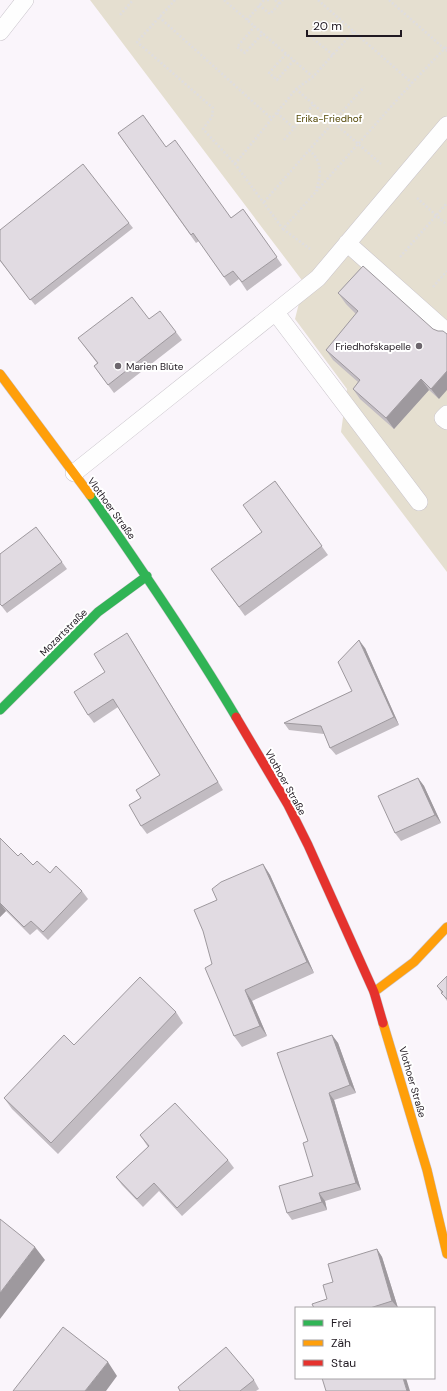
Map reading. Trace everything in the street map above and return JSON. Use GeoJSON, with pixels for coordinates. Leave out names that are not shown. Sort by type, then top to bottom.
{"type":"FeatureCollection","features":[{"type":"Feature","properties":{"kind":"street","name":"Vlothoer Straße"},"geometry":{"type":"LineString","coordinates":[[0,374],[74,473],[147,576],[208,669],[288,805],[308,845],[374,992],[427,1170],[447,1254]]}},
{"type":"Feature","properties":{"kind":"street","name":"Mozartstraße"},"geometry":{"type":"LineString","coordinates":[[0,710],[98,612],[147,576]]}},
{"type":"Feature","properties":{"kind":"street"},"geometry":{"type":"LineString","coordinates":[[374,992],[414,962],[447,927]]}},
{"type":"Feature","properties":{"kind":"lane"},"geometry":{"type":"LineString","coordinates":[[0,32],[26,0]]}},
{"type":"Feature","properties":{"kind":"lane"},"geometry":{"type":"LineString","coordinates":[[74,473],[318,278],[447,124]]}},
{"type":"Feature","properties":{"kind":"lane"},"geometry":{"type":"LineString","coordinates":[[347,243],[447,332]]}},
{"type":"Feature","properties":{"kind":"lane"},"geometry":{"type":"LineString","coordinates":[[276,312],[419,502]]}},
{"type":"Feature","properties":{"kind":"lane"},"geometry":{"type":"LineString","coordinates":[[447,414],[444,418],[447,421]]}},
{"type":"Feature","properties":{"kind":"path"},"geometry":{"type":"LineString","coordinates":[[120,15],[133,0]]}},
{"type":"Feature","properties":{"kind":"path"},"geometry":{"type":"LineString","coordinates":[[175,0],[137,42],[213,108],[212,117],[203,129],[235,164],[283,229],[329,264]]}},
{"type":"Feature","properties":{"kind":"path"},"geometry":{"type":"LineString","coordinates":[[224,0],[313,77]]}},
{"type":"Feature","properties":{"kind":"path"},"geometry":{"type":"LineString","coordinates":[[247,20],[264,0]]}},
{"type":"Feature","properties":{"kind":"path"},"geometry":{"type":"LineString","coordinates":[[275,0],[280,4]]}},
{"type":"Feature","properties":{"kind":"path"},"geometry":{"type":"LineString","coordinates":[[259,5],[270,14],[283,0]]}},
{"type":"Feature","properties":{"kind":"path"},"geometry":{"type":"LineString","coordinates":[[318,0],[412,83]]}},
{"type":"Feature","properties":{"kind":"path"},"geometry":{"type":"LineString","coordinates":[[283,229],[412,83],[446,49],[388,0]]}},
{"type":"Feature","properties":{"kind":"path"},"geometry":{"type":"LineString","coordinates":[[159,17],[272,119]]}},
{"type":"Feature","properties":{"kind":"path"},"geometry":{"type":"LineString","coordinates":[[254,26],[238,47],[245,53],[263,33]]}},
{"type":"Feature","properties":{"kind":"path"},"geometry":{"type":"LineString","coordinates":[[235,164],[296,89],[313,77],[354,31]]}},
{"type":"Feature","properties":{"kind":"path"},"geometry":{"type":"LineString","coordinates":[[310,36],[333,55]]}},
{"type":"Feature","properties":{"kind":"path"},"geometry":{"type":"LineString","coordinates":[[286,54],[269,73],[277,80],[294,60]]}},
{"type":"Feature","properties":{"kind":"path"},"geometry":{"type":"LineString","coordinates":[[264,202],[364,87]]}},
{"type":"Feature","properties":{"kind":"path"},"geometry":{"type":"LineString","coordinates":[[296,89],[399,180],[447,225]]}},
{"type":"Feature","properties":{"kind":"path"},"geometry":{"type":"LineString","coordinates":[[284,140],[313,104]]}},
{"type":"Feature","properties":{"kind":"path"},"geometry":{"type":"LineString","coordinates":[[276,113],[294,128]]}},
{"type":"Feature","properties":{"kind":"path"},"geometry":{"type":"LineString","coordinates":[[309,150],[316,156],[320,168],[320,176],[316,191]]}},
{"type":"Feature","properties":{"kind":"path"},"geometry":{"type":"LineString","coordinates":[[384,275],[447,203]]}},
{"type":"Feature","properties":{"kind":"green space","name":"Erika-Friedhof"},"geometry":{"type":"Polygon","coordinates":[[[90,0],[447,0],[447,572],[341,432],[347,389],[295,319],[304,283],[90,0]]]}},
{"type":"Feature","properties":{"kind":"building"},"geometry":{"type":"Polygon","coordinates":[[[143,115],[166,147],[175,140],[231,218],[243,209],[277,257],[242,282],[233,271],[224,277],[193,233],[191,235],[118,133],[143,115]]]}},
{"type":"Feature","properties":{"kind":"building"},"geometry":{"type":"Polygon","coordinates":[[[83,164],[129,223],[30,300],[0,260],[0,230],[83,164]]]}},
{"type":"Feature","properties":{"kind":"building","name":"Friedhofskapelle"},"geometry":{"type":"Polygon","coordinates":[[[363,266],[433,329],[443,331],[447,334],[447,371],[431,389],[421,379],[386,418],[353,389],[360,380],[326,350],[358,311],[338,293],[363,266]]]}},
{"type":"Feature","properties":{"kind":"building"},"geometry":{"type":"Polygon","coordinates":[[[132,297],[149,319],[160,311],[176,332],[108,385],[94,366],[98,363],[78,338],[132,297]]]}},
{"type":"Feature","properties":{"kind":"building"},"geometry":{"type":"Polygon","coordinates":[[[275,481],[322,546],[239,607],[211,569],[262,532],[243,505],[275,481]]]}},
{"type":"Feature","properties":{"kind":"building"},"geometry":{"type":"Polygon","coordinates":[[[36,527],[62,562],[2,606],[0,604],[0,554],[36,527]]]}},
{"type":"Feature","properties":{"kind":"building"},"geometry":{"type":"Polygon","coordinates":[[[127,633],[218,782],[141,826],[129,805],[141,798],[136,790],[160,775],[113,699],[88,715],[74,692],[105,672],[94,654],[127,633]]]}},
{"type":"Feature","properties":{"kind":"building"},"geometry":{"type":"Polygon","coordinates":[[[359,640],[394,717],[330,748],[321,726],[284,723],[352,691],[338,662],[359,640]]]}},
{"type":"Feature","properties":{"kind":"building"},"geometry":{"type":"Polygon","coordinates":[[[418,778],[435,815],[395,833],[378,796],[418,778]]]}},
{"type":"Feature","properties":{"kind":"building"},"geometry":{"type":"Polygon","coordinates":[[[0,838],[18,856],[21,853],[33,865],[37,861],[50,873],[56,866],[82,891],[43,932],[31,921],[24,927],[0,903],[0,838]]]}},
{"type":"Feature","properties":{"kind":"building"},"geometry":{"type":"Polygon","coordinates":[[[263,864],[307,962],[245,990],[260,1026],[234,1036],[205,968],[212,964],[203,931],[194,910],[217,900],[212,889],[221,882],[263,864]]]}},
{"type":"Feature","properties":{"kind":"building"},"geometry":{"type":"Polygon","coordinates":[[[447,976],[447,999],[437,986],[447,976]]]}},
{"type":"Feature","properties":{"kind":"building"},"geometry":{"type":"Polygon","coordinates":[[[140,977],[176,1012],[51,1143],[4,1098],[64,1035],[74,1045],[140,977]]]}},
{"type":"Feature","properties":{"kind":"building"},"geometry":{"type":"Polygon","coordinates":[[[332,1035],[350,1085],[329,1093],[356,1183],[319,1193],[322,1202],[287,1213],[279,1186],[313,1176],[303,1143],[308,1141],[277,1053],[332,1035]]]}},
{"type":"Feature","properties":{"kind":"building"},"geometry":{"type":"Polygon","coordinates":[[[175,1103],[228,1160],[177,1208],[154,1183],[137,1199],[116,1177],[149,1146],[140,1135],[175,1103]]]}},
{"type":"Feature","properties":{"kind":"building"},"geometry":{"type":"Polygon","coordinates":[[[0,1219],[35,1247],[0,1293],[0,1219]]]}},
{"type":"Feature","properties":{"kind":"building"},"geometry":{"type":"Polygon","coordinates":[[[377,1249],[392,1301],[373,1307],[314,1307],[312,1304],[327,1299],[323,1285],[333,1282],[328,1264],[377,1249]]]}},
{"type":"Feature","properties":{"kind":"building"},"geometry":{"type":"Polygon","coordinates":[[[63,1327],[108,1362],[85,1391],[13,1391],[63,1327]]]}},
{"type":"Feature","properties":{"kind":"building"},"geometry":{"type":"Polygon","coordinates":[[[226,1347],[254,1380],[240,1391],[180,1391],[178,1387],[226,1347]]]}},
{"type":"Feature","properties":{"kind":"building"},"geometry":{"type":"Polygon","coordinates":[[[322,1379],[403,1379],[407,1391],[326,1391],[322,1379]]]}},
{"type":"Feature","properties":{"kind":"traffic: fast"},"geometry":{"type":"LineString","coordinates":[[90,495],[165,605],[236,717]]}},
{"type":"Feature","properties":{"kind":"traffic: fast"},"geometry":{"type":"LineString","coordinates":[[0,710],[98,612],[147,576]]}},
{"type":"Feature","properties":{"kind":"traffic: slow"},"geometry":{"type":"LineString","coordinates":[[0,374],[90,495]]}},
{"type":"Feature","properties":{"kind":"traffic: slow"},"geometry":{"type":"LineString","coordinates":[[374,992],[414,962],[447,927]]}},
{"type":"Feature","properties":{"kind":"traffic: slow"},"geometry":{"type":"LineString","coordinates":[[383,1023],[427,1170],[447,1254]]}},
{"type":"Feature","properties":{"kind":"traffic: jam"},"geometry":{"type":"LineString","coordinates":[[236,717],[288,805],[308,845],[374,992],[383,1023]]}},
{"type":"Feature","properties":{"kind":"place","name":"Friedhofskapelle"},"geometry":{"type":"Point","coordinates":[419,346]}},
{"type":"Feature","properties":{"kind":"place","name":"Marien Blüte"},"geometry":{"type":"Point","coordinates":[118,366]}}]}
